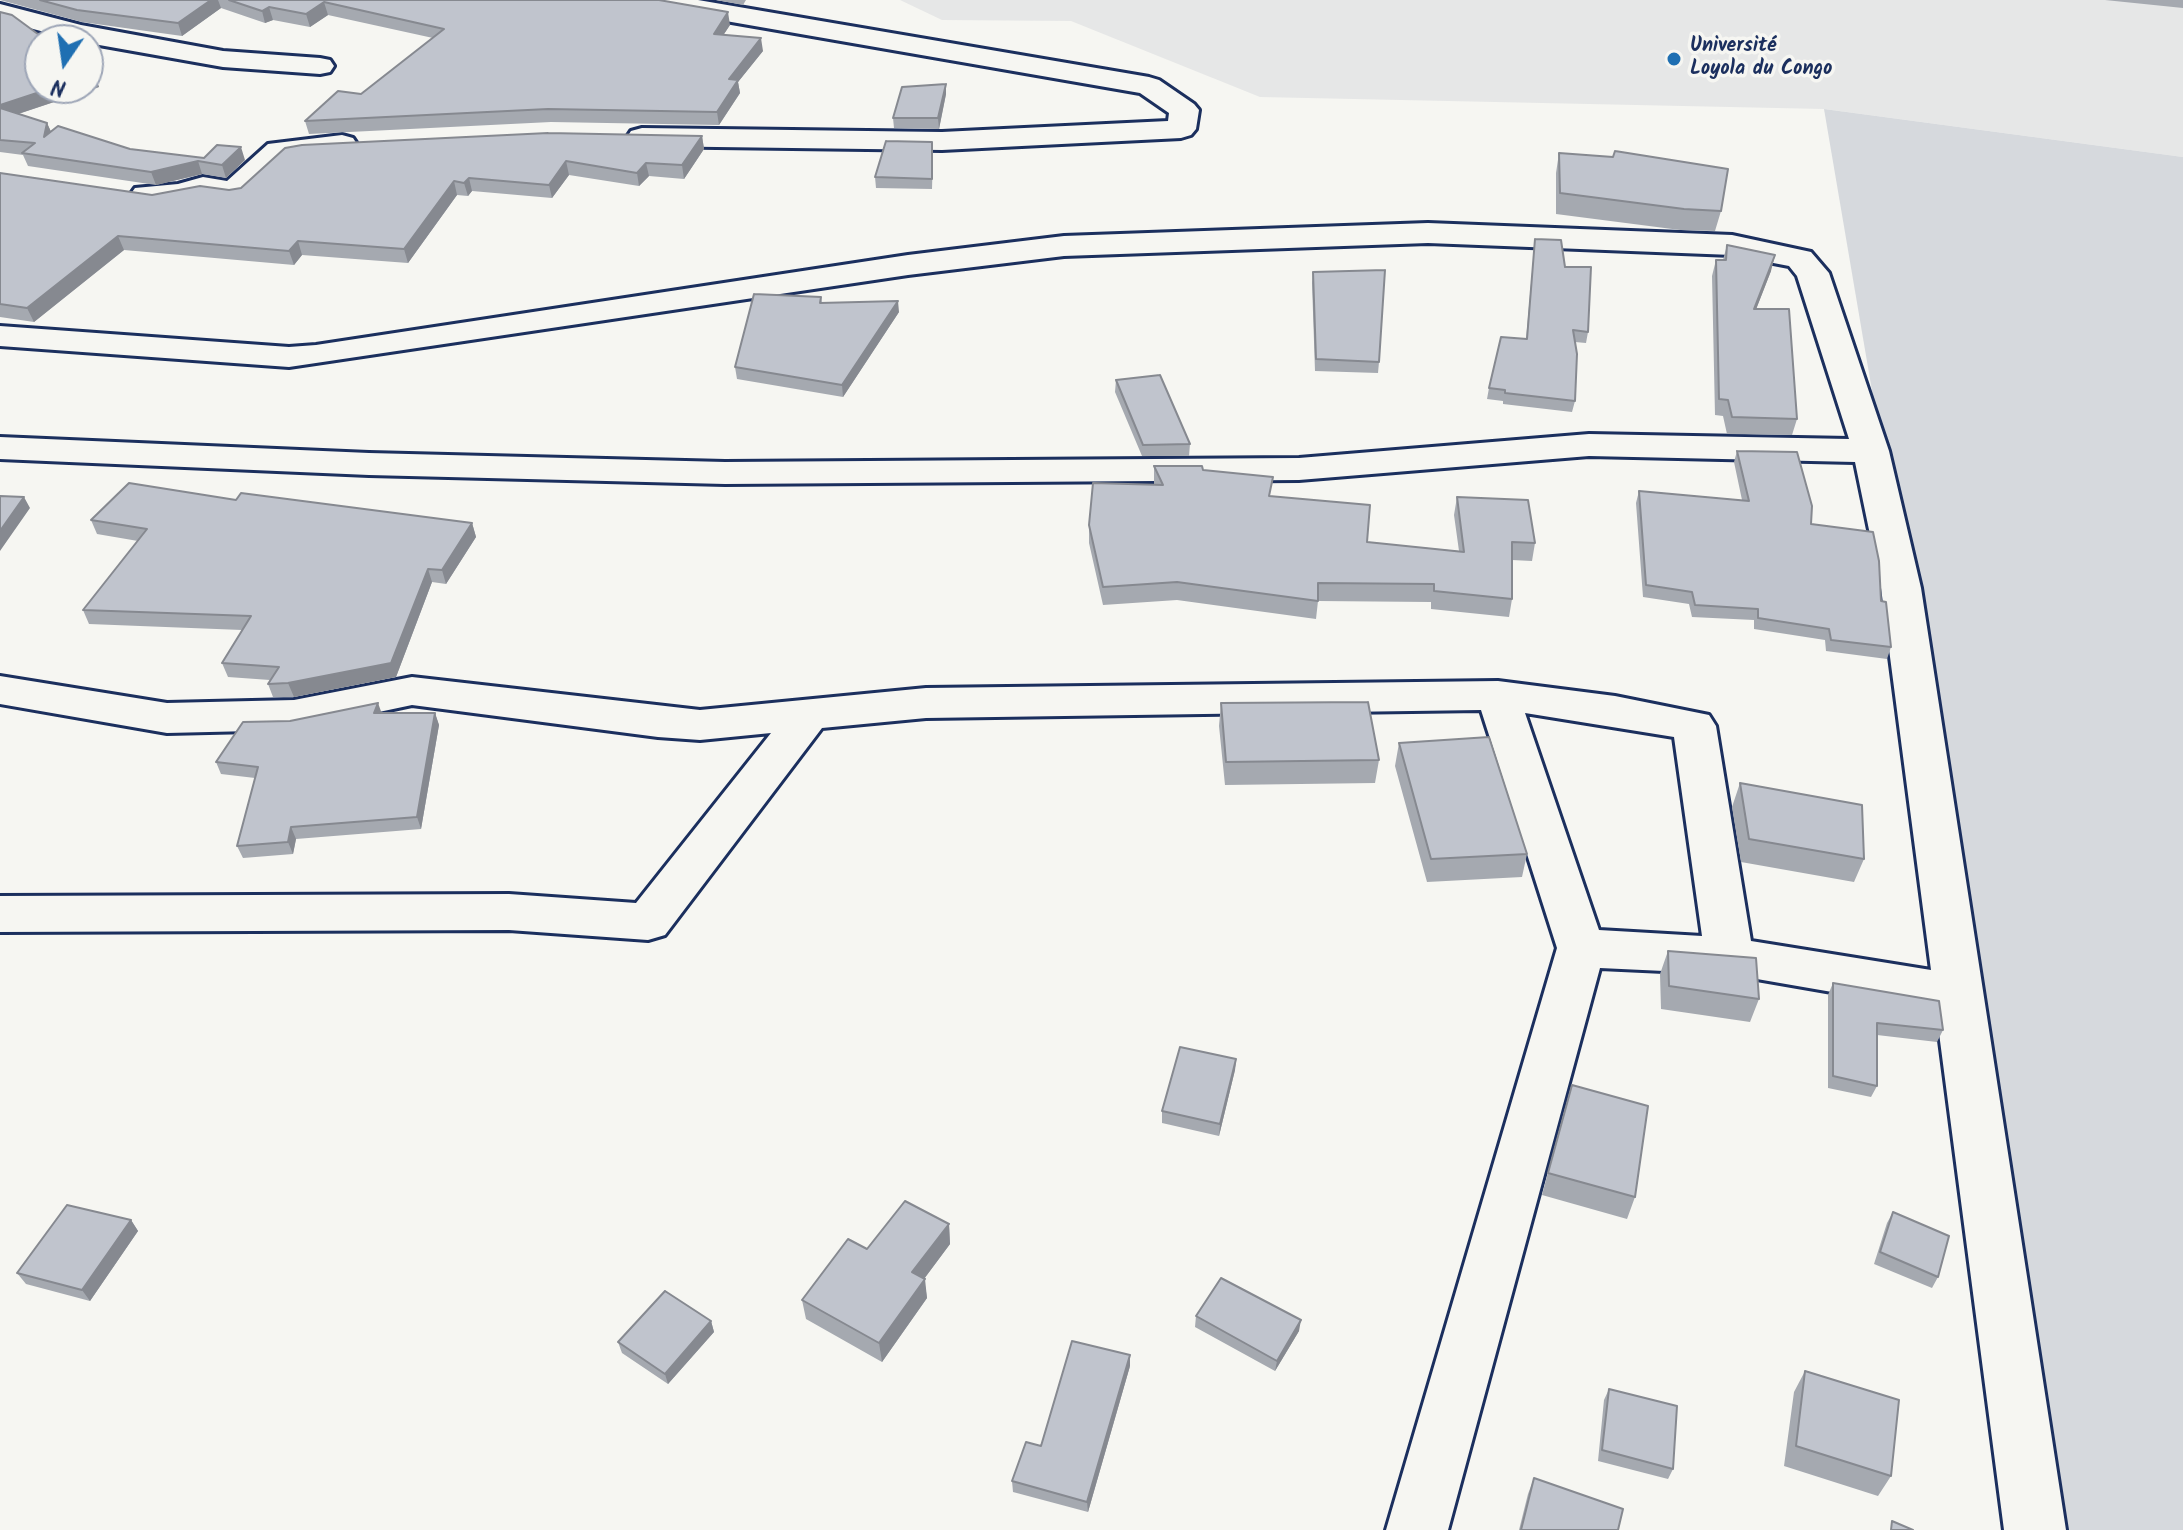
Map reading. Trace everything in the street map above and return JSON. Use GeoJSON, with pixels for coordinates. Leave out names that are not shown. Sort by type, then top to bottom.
{"type":"FeatureCollection","features":[{"type":"Feature","properties":{"kind":"street"},"geometry":{"type":"LineString","coordinates":[[610,136],[942,141],[1181,129],[1184,110],[1149,86],[651,0]]}},
{"type":"Feature","properties":{"kind":"street"},"geometry":{"type":"LineString","coordinates":[[0,12],[79,33],[223,59],[320,66]]}},
{"type":"Feature","properties":{"kind":"street"},"geometry":{"type":"LineString","coordinates":[[113,191],[156,197],[203,186],[234,192],[279,150],[367,143]]}},
{"type":"Feature","properties":{"kind":"street"},"geometry":{"type":"LineString","coordinates":[[0,336],[289,357],[908,265],[1064,246],[1428,233],[1732,245],[1800,259],[1813,273],[1871,451],[1901,588],[2035,1530]]}},
{"type":"Feature","properties":{"kind":"street"},"geometry":{"type":"LineString","coordinates":[[0,448],[369,464],[725,473],[1299,469],[1589,445],[1871,451]]}},
{"type":"Feature","properties":{"kind":"street"},"geometry":{"type":"LineString","coordinates":[[0,690],[167,718],[294,715],[412,691],[700,725],[926,703],[1498,695],[1615,711],[1694,726],[1729,956]]}},
{"type":"Feature","properties":{"kind":"street"},"geometry":{"type":"LineString","coordinates":[[1417,1530],[1581,948],[1498,695]]}},
{"type":"Feature","properties":{"kind":"street"},"geometry":{"type":"LineString","coordinates":[[0,914],[509,912],[648,922],[809,715]]}},
{"type":"Feature","properties":{"kind":"street"},"geometry":{"type":"LineString","coordinates":[[1581,948],[1729,956],[1959,994]]}},
{"type":"Feature","properties":{"kind":"shaded area","name":"Université Loyola du Congo"},"geometry":{"type":"Polygon","coordinates":[[[900,0],[2183,0],[2183,157],[1824,109],[1260,97],[1071,21],[942,20],[900,0]]]}},
{"type":"Feature","properties":{"kind":"shaded area"},"geometry":{"type":"Polygon","coordinates":[[[1824,109],[2183,157],[2183,1530],[2066,1530],[1824,109]]]}},
{"type":"Feature","properties":{"kind":"building"},"geometry":{"type":"Polygon","coordinates":[[[40,0],[211,0],[178,23],[77,10],[40,0]]]}},
{"type":"Feature","properties":{"kind":"building"},"geometry":{"type":"Polygon","coordinates":[[[229,0],[659,0],[728,12],[714,34],[761,38],[729,79],[738,80],[717,112],[548,109],[305,121],[338,91],[361,94],[444,29],[324,2],[306,14],[269,7],[262,11],[229,0]]]}},
{"type":"Feature","properties":{"kind":"building"},"geometry":{"type":"Polygon","coordinates":[[[0,12],[12,15],[24,24],[24,97],[0,105],[0,12]]]}},
{"type":"Feature","properties":{"kind":"building"},"geometry":{"type":"Polygon","coordinates":[[[946,84],[938,118],[893,118],[902,87],[946,84]]]}},
{"type":"Feature","properties":{"kind":"building"},"geometry":{"type":"Polygon","coordinates":[[[0,108],[47,123],[44,137],[58,126],[130,149],[204,158],[217,145],[241,147],[222,165],[198,161],[151,172],[22,153],[35,143],[0,140],[0,108]]]}},
{"type":"Feature","properties":{"kind":"building"},"geometry":{"type":"Polygon","coordinates":[[[548,133],[702,136],[682,165],[646,163],[637,173],[566,161],[549,185],[469,178],[464,183],[454,181],[404,249],[298,241],[289,251],[118,236],[27,308],[0,304],[0,173],[152,195],[200,186],[229,190],[241,188],[285,148],[548,133]]]}},
{"type":"Feature","properties":{"kind":"building"},"geometry":{"type":"Polygon","coordinates":[[[886,141],[932,142],[932,179],[875,177],[886,141]]]}},
{"type":"Feature","properties":{"kind":"building"},"geometry":{"type":"Polygon","coordinates":[[[1615,151],[1728,169],[1721,211],[1560,193],[1559,153],[1613,157],[1615,151]]]}},
{"type":"Feature","properties":{"kind":"building"},"geometry":{"type":"Polygon","coordinates":[[[1535,239],[1561,240],[1565,267],[1591,267],[1588,332],[1573,330],[1577,354],[1575,401],[1505,393],[1505,390],[1489,388],[1501,337],[1527,339],[1535,239]]]}},
{"type":"Feature","properties":{"kind":"building"},"geometry":{"type":"Polygon","coordinates":[[[1727,245],[1775,255],[1754,309],[1789,309],[1797,419],[1732,417],[1728,400],[1719,399],[1716,260],[1726,260],[1727,245]]]}},
{"type":"Feature","properties":{"kind":"building"},"geometry":{"type":"Polygon","coordinates":[[[1385,270],[1379,362],[1316,359],[1313,272],[1385,270]]]}},
{"type":"Feature","properties":{"kind":"building"},"geometry":{"type":"Polygon","coordinates":[[[754,294],[821,297],[820,303],[898,301],[842,385],[735,367],[754,294]]]}},
{"type":"Feature","properties":{"kind":"building"},"geometry":{"type":"Polygon","coordinates":[[[1160,375],[1190,444],[1143,445],[1116,380],[1160,375]]]}},
{"type":"Feature","properties":{"kind":"building"},"geometry":{"type":"Polygon","coordinates":[[[1737,451],[1797,452],[1812,506],[1811,524],[1873,532],[1879,561],[1881,601],[1886,602],[1891,647],[1831,640],[1829,629],[1758,618],[1758,609],[1695,605],[1692,592],[1646,585],[1639,491],[1749,501],[1737,451]]]}},
{"type":"Feature","properties":{"kind":"building"},"geometry":{"type":"Polygon","coordinates":[[[1154,466],[1202,466],[1203,470],[1273,477],[1269,496],[1370,505],[1367,542],[1464,552],[1457,497],[1528,500],[1535,543],[1512,542],[1512,599],[1434,591],[1434,584],[1318,583],[1318,601],[1177,582],[1103,587],[1089,525],[1093,483],[1163,485],[1154,466]]]}},
{"type":"Feature","properties":{"kind":"building"},"geometry":{"type":"Polygon","coordinates":[[[129,483],[236,500],[241,493],[472,523],[442,570],[428,569],[391,663],[268,684],[279,667],[222,663],[251,616],[83,610],[147,529],[91,520],[129,483]]]}},
{"type":"Feature","properties":{"kind":"building"},"geometry":{"type":"Polygon","coordinates":[[[0,496],[24,497],[0,531],[0,496]]]}},
{"type":"Feature","properties":{"kind":"building"},"geometry":{"type":"Polygon","coordinates":[[[1368,702],[1379,760],[1226,762],[1221,703],[1368,702]]]}},
{"type":"Feature","properties":{"kind":"building"},"geometry":{"type":"Polygon","coordinates":[[[378,703],[374,713],[435,713],[417,817],[291,827],[288,842],[237,846],[258,767],[216,762],[243,722],[290,721],[378,703]]]}},
{"type":"Feature","properties":{"kind":"building"},"geometry":{"type":"Polygon","coordinates":[[[1489,737],[1527,854],[1431,859],[1399,743],[1489,737]]]}},
{"type":"Feature","properties":{"kind":"building"},"geometry":{"type":"Polygon","coordinates":[[[1740,783],[1862,805],[1864,859],[1749,839],[1740,783]]]}},
{"type":"Feature","properties":{"kind":"building"},"geometry":{"type":"Polygon","coordinates":[[[1668,951],[1756,958],[1759,999],[1669,986],[1668,951]]]}},
{"type":"Feature","properties":{"kind":"building"},"geometry":{"type":"Polygon","coordinates":[[[1833,983],[1939,1001],[1943,1030],[1877,1023],[1877,1086],[1833,1076],[1833,983]]]}},
{"type":"Feature","properties":{"kind":"building"},"geometry":{"type":"Polygon","coordinates":[[[1180,1047],[1236,1059],[1220,1124],[1162,1111],[1180,1047]]]}},
{"type":"Feature","properties":{"kind":"building"},"geometry":{"type":"Polygon","coordinates":[[[1572,1085],[1648,1106],[1635,1197],[1548,1173],[1572,1085]]]}},
{"type":"Feature","properties":{"kind":"building"},"geometry":{"type":"Polygon","coordinates":[[[905,1201],[949,1224],[912,1272],[925,1279],[879,1343],[802,1300],[848,1239],[867,1249],[905,1201]]]}},
{"type":"Feature","properties":{"kind":"building"},"geometry":{"type":"Polygon","coordinates":[[[67,1205],[131,1220],[82,1290],[17,1273],[67,1205]]]}},
{"type":"Feature","properties":{"kind":"building"},"geometry":{"type":"Polygon","coordinates":[[[1893,1212],[1949,1236],[1938,1277],[1880,1252],[1893,1212]]]}},
{"type":"Feature","properties":{"kind":"building"},"geometry":{"type":"Polygon","coordinates":[[[1221,1278],[1301,1320],[1277,1361],[1196,1316],[1221,1278]]]}},
{"type":"Feature","properties":{"kind":"building"},"geometry":{"type":"Polygon","coordinates":[[[665,1291],[711,1321],[665,1374],[618,1342],[665,1291]]]}},
{"type":"Feature","properties":{"kind":"building"},"geometry":{"type":"Polygon","coordinates":[[[1072,1341],[1130,1355],[1087,1502],[1012,1481],[1026,1442],[1041,1446],[1072,1341]]]}},
{"type":"Feature","properties":{"kind":"building"},"geometry":{"type":"Polygon","coordinates":[[[1805,1371],[1899,1400],[1891,1476],[1796,1446],[1805,1371]]]}},
{"type":"Feature","properties":{"kind":"building"},"geometry":{"type":"Polygon","coordinates":[[[1609,1389],[1677,1406],[1673,1469],[1602,1450],[1609,1389]]]}},
{"type":"Feature","properties":{"kind":"building"},"geometry":{"type":"Polygon","coordinates":[[[1534,1478],[1623,1509],[1618,1530],[1521,1530],[1534,1478]]]}},
{"type":"Feature","properties":{"kind":"building"},"geometry":{"type":"Polygon","coordinates":[[[1892,1521],[1913,1530],[1891,1530],[1892,1521]]]}},
{"type":"Feature","properties":{"kind":"place","name":"Université Loyola du Congo"},"geometry":{"type":"Point","coordinates":[1674,59]}}]}
